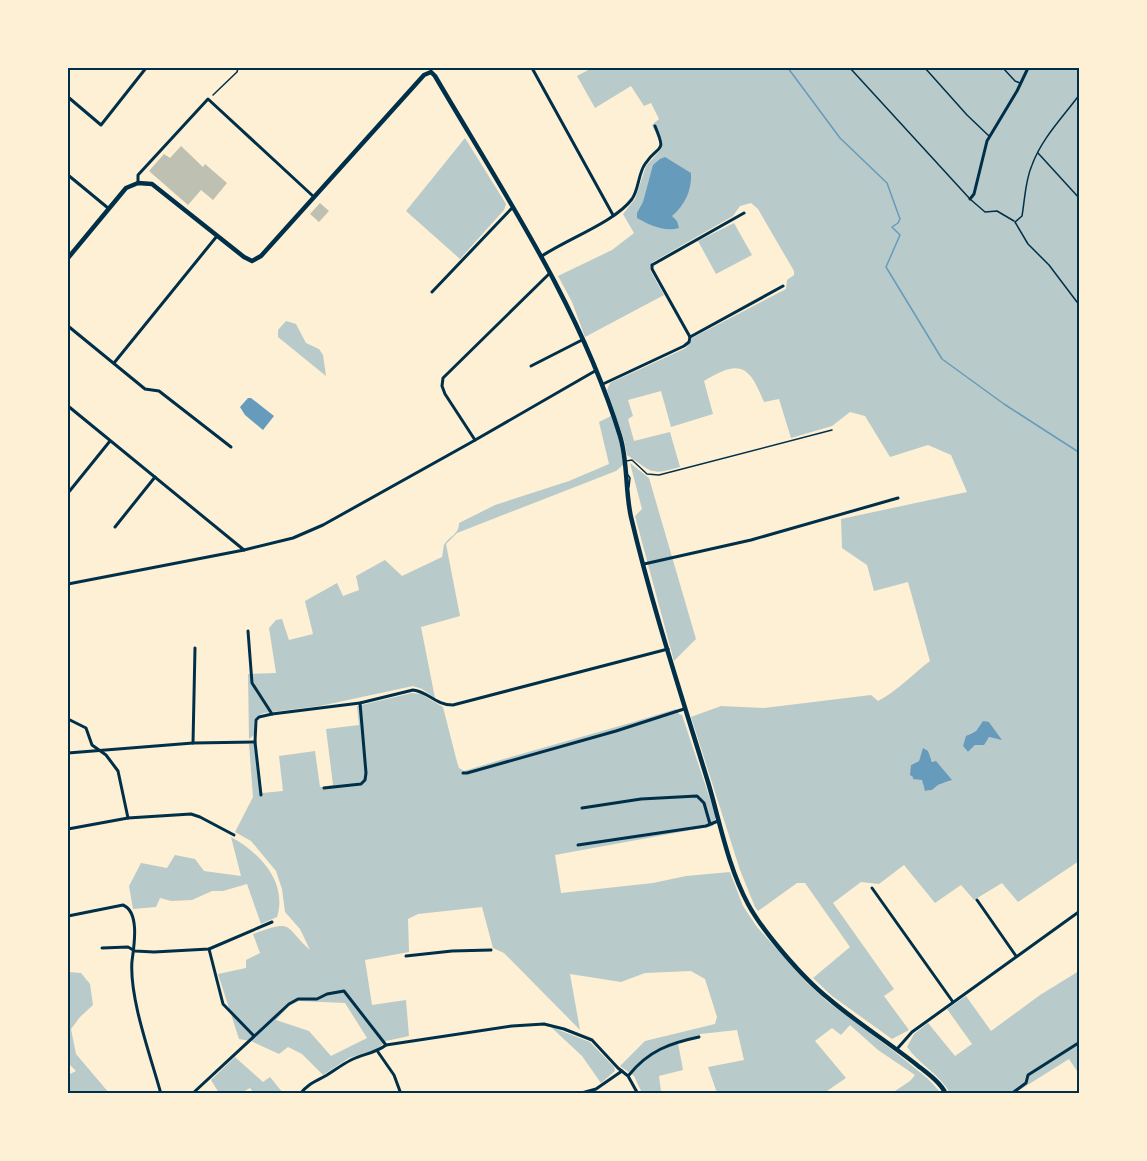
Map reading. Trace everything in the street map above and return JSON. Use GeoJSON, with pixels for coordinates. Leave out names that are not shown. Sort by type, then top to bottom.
{"type":"FeatureCollection","features":[{"type":"Feature","properties":{"kind":"street"},"geometry":{"type":"LineString","coordinates":[[68,97],[101,125],[146,68]]}},
{"type":"Feature","properties":{"kind":"street"},"geometry":{"type":"LineString","coordinates":[[532,68],[613,215]]}},
{"type":"Feature","properties":{"kind":"street"},"geometry":{"type":"LineString","coordinates":[[970,199],[974,194],[979,168],[990,136],[1028,68]]}},
{"type":"Feature","properties":{"kind":"street"},"geometry":{"type":"LineString","coordinates":[[68,258],[126,189],[138,183],[152,184],[252,261],[261,256],[423,75],[431,72],[551,272],[601,385],[621,439],[631,516],[684,709],[732,865],[747,903],[761,924],[809,980],[828,998],[930,1075],[946,1094]]}},
{"type":"Feature","properties":{"kind":"street"},"geometry":{"type":"LineString","coordinates":[[138,183],[138,175],[208,99],[314,197]]}},
{"type":"Feature","properties":{"kind":"street"},"geometry":{"type":"LineString","coordinates":[[542,256],[613,215],[633,197],[644,165],[661,148],[662,143],[655,126]]}},
{"type":"Feature","properties":{"kind":"street"},"geometry":{"type":"LineString","coordinates":[[68,175],[109,208]]}},
{"type":"Feature","properties":{"kind":"street"},"geometry":{"type":"LineString","coordinates":[[432,292],[512,208]]}},
{"type":"Feature","properties":{"kind":"street"},"geometry":{"type":"LineString","coordinates":[[690,337],[652,269],[654,264],[744,213]]}},
{"type":"Feature","properties":{"kind":"street"},"geometry":{"type":"LineString","coordinates":[[114,363],[217,236]]}},
{"type":"Feature","properties":{"kind":"street"},"geometry":{"type":"LineString","coordinates":[[476,440],[445,394],[442,386],[443,378],[520,303],[542,278],[551,272]]}},
{"type":"Feature","properties":{"kind":"street"},"geometry":{"type":"LineString","coordinates":[[601,385],[684,346],[689,342],[690,337],[783,286]]}},
{"type":"Feature","properties":{"kind":"street"},"geometry":{"type":"LineString","coordinates":[[68,326],[145,389],[159,391],[231,447]]}},
{"type":"Feature","properties":{"kind":"street"},"geometry":{"type":"LineString","coordinates":[[531,366],[582,340]]}},
{"type":"Feature","properties":{"kind":"street"},"geometry":{"type":"LineString","coordinates":[[68,584],[244,550],[293,538],[323,525],[595,371]]}},
{"type":"Feature","properties":{"kind":"street"},"geometry":{"type":"LineString","coordinates":[[68,406],[244,550]]}},
{"type":"Feature","properties":{"kind":"street"},"geometry":{"type":"LineString","coordinates":[[68,493],[110,440]]}},
{"type":"Feature","properties":{"kind":"street"},"geometry":{"type":"LineString","coordinates":[[115,527],[155,477]]}},
{"type":"Feature","properties":{"kind":"street"},"geometry":{"type":"LineString","coordinates":[[644,564],[675,559],[751,540],[898,498]]}},
{"type":"Feature","properties":{"kind":"street"},"geometry":{"type":"LineString","coordinates":[[248,631],[252,683],[272,714]]}},
{"type":"Feature","properties":{"kind":"street"},"geometry":{"type":"LineString","coordinates":[[193,743],[195,648]]}},
{"type":"Feature","properties":{"kind":"street"},"geometry":{"type":"LineString","coordinates":[[261,795],[255,742],[256,720],[259,717],[360,703],[413,690],[421,691],[443,705],[453,705],[668,649]]}},
{"type":"Feature","properties":{"kind":"street"},"geometry":{"type":"LineString","coordinates":[[324,788],[361,784],[365,780],[360,703]]}},
{"type":"Feature","properties":{"kind":"street"},"geometry":{"type":"LineString","coordinates":[[463,773],[616,731],[684,709]]}},
{"type":"Feature","properties":{"kind":"street"},"geometry":{"type":"LineString","coordinates":[[68,719],[86,728],[92,745],[106,755],[118,771],[128,818]]}},
{"type":"Feature","properties":{"kind":"street"},"geometry":{"type":"LineString","coordinates":[[68,753],[193,743],[255,742]]}},
{"type":"Feature","properties":{"kind":"street"},"geometry":{"type":"LineString","coordinates":[[582,808],[641,799],[697,796],[704,803],[710,824]]}},
{"type":"Feature","properties":{"kind":"street"},"geometry":{"type":"LineString","coordinates":[[68,829],[128,818],[190,814],[234,835]]}},
{"type":"Feature","properties":{"kind":"street"},"geometry":{"type":"LineString","coordinates":[[578,845],[720,821]]}},
{"type":"Feature","properties":{"kind":"street"},"geometry":{"type":"LineString","coordinates":[[872,888],[953,1002]]}},
{"type":"Feature","properties":{"kind":"street"},"geometry":{"type":"LineString","coordinates":[[977,900],[1016,956]]}},
{"type":"Feature","properties":{"kind":"street"},"geometry":{"type":"LineString","coordinates":[[68,916],[123,905],[128,907],[132,914],[135,951],[132,960],[136,994],[141,1024],[161,1094]]}},
{"type":"Feature","properties":{"kind":"street"},"geometry":{"type":"LineString","coordinates":[[897,1049],[912,1032],[1080,911]]}},
{"type":"Feature","properties":{"kind":"street"},"geometry":{"type":"LineString","coordinates":[[102,948],[128,947],[135,951],[209,949],[273,922]]}},
{"type":"Feature","properties":{"kind":"street"},"geometry":{"type":"LineString","coordinates":[[209,949],[223,1004],[254,1036]]}},
{"type":"Feature","properties":{"kind":"street"},"geometry":{"type":"LineString","coordinates":[[406,956],[491,950]]}},
{"type":"Feature","properties":{"kind":"street"},"geometry":{"type":"LineString","coordinates":[[192,1094],[289,1004],[298,999],[316,999],[344,991],[386,1045]]}},
{"type":"Feature","properties":{"kind":"street"},"geometry":{"type":"LineString","coordinates":[[300,1094],[308,1084],[325,1077],[350,1060],[378,1052],[386,1045],[512,1026],[544,1024],[591,1040],[628,1076],[638,1094]]}},
{"type":"Feature","properties":{"kind":"street"},"geometry":{"type":"LineString","coordinates":[[628,1076],[662,1047],[676,1041],[699,1037]]}},
{"type":"Feature","properties":{"kind":"street"},"geometry":{"type":"LineString","coordinates":[[1011,1094],[1026,1083],[1028,1075],[1080,1042]]}},
{"type":"Feature","properties":{"kind":"street"},"geometry":{"type":"LineString","coordinates":[[378,1052],[394,1075],[401,1094]]}},
{"type":"Feature","properties":{"kind":"street"},"geometry":{"type":"LineString","coordinates":[[578,1094],[596,1089],[622,1071]]}},
{"type":"Feature","properties":{"kind":"lane"},"geometry":{"type":"LineString","coordinates":[[850,68],[970,199],[985,212],[997,211],[1015,222],[1028,244],[1049,265],[1080,306]]}},
{"type":"Feature","properties":{"kind":"lane"},"geometry":{"type":"LineString","coordinates":[[925,68],[967,115],[990,136]]}},
{"type":"Feature","properties":{"kind":"lane"},"geometry":{"type":"LineString","coordinates":[[1003,68],[1015,81],[1021,83]]}},
{"type":"Feature","properties":{"kind":"lane"},"geometry":{"type":"LineString","coordinates":[[1015,222],[1022,216],[1026,183],[1038,152],[1047,136],[1080,94]]}},
{"type":"Feature","properties":{"kind":"lane"},"geometry":{"type":"LineString","coordinates":[[1038,152],[1080,199]]}},
{"type":"Feature","properties":{"kind":"lane"},"geometry":{"type":"LineString","coordinates":[[625,461],[632,460],[646,474],[659,475],[832,430]]}},
{"type":"Feature","properties":{"kind":"path"},"geometry":{"type":"LineString","coordinates":[[208,99],[237,72],[238,68]]}},
{"type":"Feature","properties":{"kind":"shaded area"},"geometry":{"type":"Polygon","coordinates":[[[592,68],[1079,68],[1079,861],[1018,902],[1002,883],[974,900],[961,885],[935,903],[904,865],[879,884],[861,882],[833,903],[894,989],[884,996],[909,1030],[892,1039],[832,996],[813,978],[850,947],[805,883],[797,883],[758,911],[755,907],[740,870],[691,717],[721,706],[764,708],[871,695],[878,701],[898,688],[930,661],[908,582],[874,591],[867,565],[842,548],[841,519],[967,492],[951,455],[928,445],[890,457],[865,416],[850,412],[832,426],[791,438],[779,399],[764,402],[748,373],[735,368],[716,374],[704,381],[713,414],[671,427],[661,391],[628,400],[633,416],[628,419],[634,441],[670,432],[680,467],[656,472],[647,469],[627,455],[607,390],[610,383],[686,348],[692,338],[786,289],[787,280],[794,275],[794,271],[758,209],[751,203],[740,206],[733,216],[653,262],[650,270],[664,295],[585,337],[572,302],[558,276],[612,250],[634,233],[623,214],[635,199],[646,166],[661,149],[661,144],[652,125],[659,119],[651,103],[644,106],[631,86],[595,108],[577,76],[592,68]],[[989,722],[981,724],[976,731],[969,734],[963,746],[968,752],[989,737],[1001,739],[989,722]],[[921,755],[919,761],[911,765],[925,784],[923,785],[926,791],[950,781],[929,755],[921,755]]]}},
{"type":"Feature","properties":{"kind":"shaded area"},"geometry":{"type":"Polygon","coordinates":[[[465,138],[506,204],[504,210],[460,259],[406,211],[465,138]]]}},
{"type":"Feature","properties":{"kind":"shaded area"},"geometry":{"type":"Polygon","coordinates":[[[734,223],[752,255],[716,274],[698,241],[734,223]]]}},
{"type":"Feature","properties":{"kind":"shaded area"},"geometry":{"type":"Polygon","coordinates":[[[286,321],[296,324],[306,343],[319,349],[323,355],[326,376],[278,337],[278,330],[286,321]]]}},
{"type":"Feature","properties":{"kind":"shaded area"},"geometry":{"type":"Polygon","coordinates":[[[611,416],[623,462],[623,465],[616,471],[457,533],[446,544],[460,616],[421,627],[435,698],[413,686],[320,706],[264,713],[254,720],[254,735],[249,739],[248,674],[276,673],[269,628],[276,620],[282,619],[289,640],[313,634],[305,601],[337,583],[343,596],[359,590],[356,576],[385,560],[402,576],[442,557],[444,545],[456,533],[459,523],[495,505],[569,481],[609,464],[599,422],[611,416]]]}},
{"type":"Feature","properties":{"kind":"shaded area"},"geometry":{"type":"Polygon","coordinates":[[[630,463],[649,478],[696,639],[674,661],[635,516],[642,509],[630,463]]]}},
{"type":"Feature","properties":{"kind":"shaded area"},"geometry":{"type":"Polygon","coordinates":[[[412,693],[421,694],[443,707],[457,762],[459,768],[464,771],[676,709],[682,715],[716,817],[713,826],[555,855],[561,893],[730,872],[743,906],[757,927],[807,983],[828,1002],[927,1078],[941,1093],[892,1093],[915,1075],[878,1050],[850,1025],[841,1035],[832,1028],[815,1041],[846,1078],[824,1093],[717,1093],[708,1067],[744,1060],[737,1030],[700,1034],[700,1038],[678,1043],[683,1070],[659,1076],[661,1091],[665,1093],[642,1093],[634,1076],[620,1066],[645,1041],[715,1024],[717,1017],[705,979],[691,971],[645,973],[621,982],[570,974],[580,1030],[504,953],[493,948],[482,907],[418,914],[408,919],[409,952],[365,960],[372,1005],[406,1000],[409,1036],[386,1041],[377,1049],[349,1058],[323,1075],[302,1054],[288,1047],[279,1054],[251,1041],[239,1039],[218,974],[246,968],[246,960],[260,953],[253,934],[276,927],[287,927],[310,950],[300,929],[285,912],[282,889],[276,871],[251,841],[235,832],[253,797],[249,744],[254,744],[262,793],[283,791],[279,756],[315,751],[320,787],[333,785],[326,729],[359,725],[357,706],[412,693]],[[299,1001],[289,1006],[276,1020],[309,1031],[331,1056],[367,1038],[345,1003],[299,1001]]]}},
{"type":"Feature","properties":{"kind":"shaded area"},"geometry":{"type":"Polygon","coordinates":[[[231,837],[252,851],[275,880],[279,904],[277,917],[261,924],[247,884],[223,891],[212,891],[192,900],[171,901],[160,898],[156,907],[133,909],[129,886],[141,863],[167,868],[175,855],[195,859],[204,871],[241,876],[231,837]]]}},
{"type":"Feature","properties":{"kind":"shaded area"},"geometry":{"type":"Polygon","coordinates":[[[1079,971],[1079,1074],[1069,1059],[1015,1093],[950,1093],[907,1047],[914,1034],[928,1023],[955,1056],[972,1044],[947,1009],[966,996],[991,1031],[1040,995],[1079,971]]]}},
{"type":"Feature","properties":{"kind":"shaded area"},"geometry":{"type":"Polygon","coordinates":[[[68,972],[81,973],[90,984],[93,1005],[71,1029],[76,1054],[109,1093],[68,1093],[68,1075],[76,1071],[68,1063],[68,972]]]}},
{"type":"Feature","properties":{"kind":"shaded area"},"geometry":{"type":"Polygon","coordinates":[[[551,1027],[590,1042],[614,1067],[615,1071],[601,1083],[582,1056],[551,1027]]]}},
{"type":"Feature","properties":{"kind":"shaded area"},"geometry":{"type":"Polygon","coordinates":[[[235,1057],[263,1082],[270,1077],[283,1093],[254,1093],[250,1088],[241,1093],[219,1093],[211,1080],[235,1057]]]}},
{"type":"Feature","properties":{"kind":"water"},"geometry":{"type":"Polygon","coordinates":[[[665,157],[691,173],[687,197],[672,216],[679,228],[673,229],[657,227],[637,218],[653,165],[665,157]]]}},
{"type":"Feature","properties":{"kind":"water"},"geometry":{"type":"Polygon","coordinates":[[[248,398],[274,416],[263,430],[245,415],[240,407],[248,398]]]}},
{"type":"Feature","properties":{"kind":"water"},"geometry":{"type":"Polygon","coordinates":[[[983,721],[989,722],[1002,740],[989,737],[984,745],[975,745],[968,752],[963,746],[966,736],[976,731],[983,721]]]}},
{"type":"Feature","properties":{"kind":"water"},"geometry":{"type":"Polygon","coordinates":[[[923,748],[928,751],[932,762],[936,761],[952,780],[925,791],[922,780],[913,779],[910,775],[911,765],[919,761],[923,748]]]}},
{"type":"Feature","properties":{"kind":"building"},"geometry":{"type":"Polygon","coordinates":[[[181,146],[203,167],[205,164],[227,183],[213,200],[201,190],[188,205],[149,171],[164,154],[170,158],[181,146]]]}},
{"type":"Feature","properties":{"kind":"building"},"geometry":{"type":"Polygon","coordinates":[[[320,203],[329,211],[319,222],[310,214],[320,203]]]}},
{"type":"Feature","properties":{"kind":"waterway"},"geometry":{"type":"LineString","coordinates":[[788,68],[840,138],[887,183],[900,219],[892,227],[900,235],[886,267],[942,359],[1004,404],[1080,453]]}}]}
